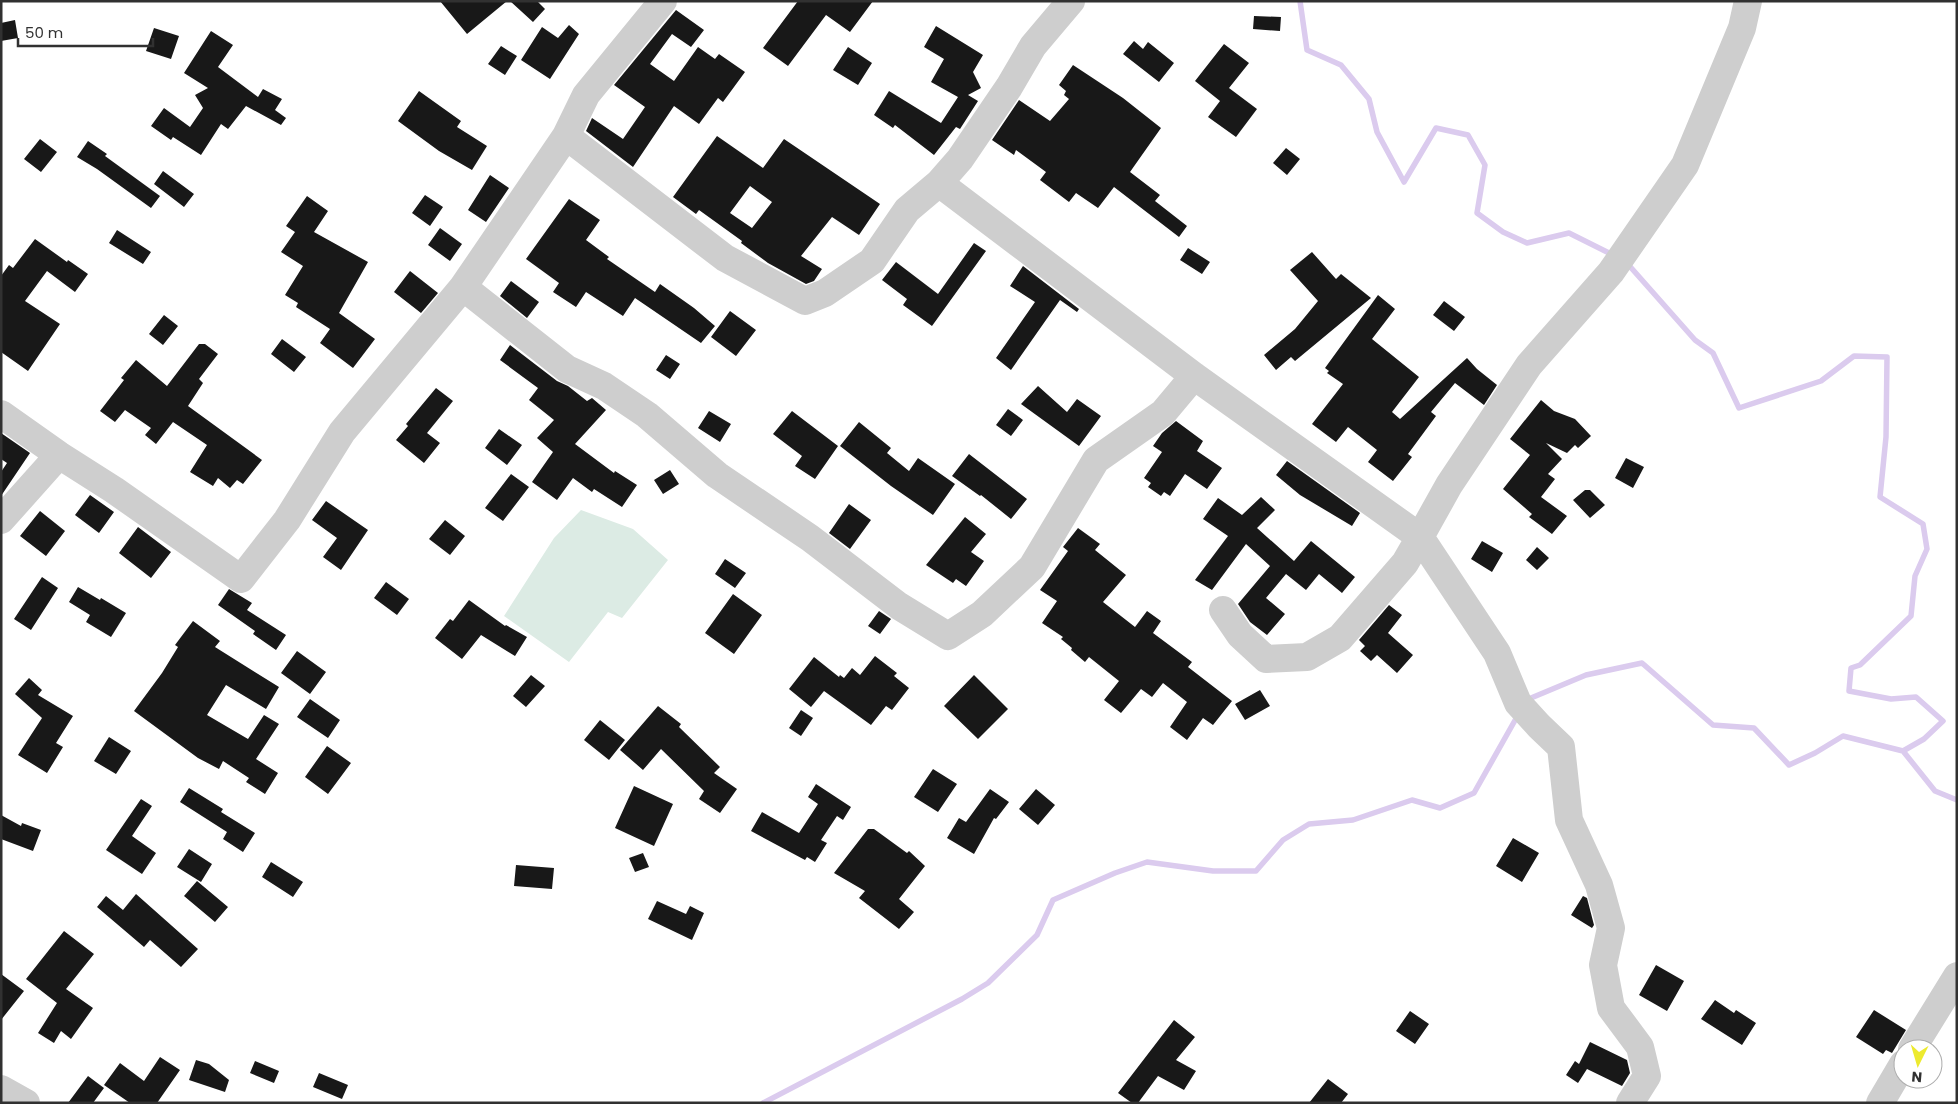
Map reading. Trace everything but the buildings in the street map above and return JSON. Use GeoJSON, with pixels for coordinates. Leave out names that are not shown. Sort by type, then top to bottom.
{"type":"FeatureCollection","features":[{"type":"Feature","properties":{"kind":"street"},"geometry":{"type":"LineString","coordinates":[[1,414],[241,579],[287,520],[342,432],[463,287],[566,136],[586,95],[663,1]]}},
{"type":"Feature","properties":{"kind":"street"},"geometry":{"type":"LineString","coordinates":[[566,136],[725,258],[804,301],[825,293],[872,261],[907,210],[939,183],[960,159],[1009,87],[1033,46],[1071,1]]}},
{"type":"Feature","properties":{"kind":"street"},"geometry":{"type":"LineString","coordinates":[[1223,610],[1240,634],[1266,659],[1307,657],[1340,638],[1405,563],[1449,485],[1529,365],[1611,272],[1684,165],[1742,28],[1748,1]]}},
{"type":"Feature","properties":{"kind":"street"},"geometry":{"type":"LineString","coordinates":[[939,183],[1194,376],[1420,537],[1498,653],[1524,711],[1561,747],[1569,820],[1599,885],[1611,928],[1603,965],[1611,1008],[1640,1047],[1646,1076],[1630,1103]]}},
{"type":"Feature","properties":{"kind":"street"},"geometry":{"type":"LineString","coordinates":[[463,287],[567,369],[604,386],[647,415],[717,475],[810,538],[899,606],[948,636],[982,614],[1032,567],[1096,460],[1163,413],[1194,376]]}},
{"type":"Feature","properties":{"kind":"street"},"geometry":{"type":"LineString","coordinates":[[1,520],[58,455]]}},
{"type":"Feature","properties":{"kind":"street"},"geometry":{"type":"LineString","coordinates":[[1918,1039],[1957,976]]}},
{"type":"Feature","properties":{"kind":"street"},"geometry":{"type":"LineString","coordinates":[[1880,1103],[1893,1081]]}},
{"type":"Feature","properties":{"kind":"street"},"geometry":{"type":"LineString","coordinates":[[1,1088],[26,1103]]}},
{"type":"Feature","properties":{"kind":"shaded area"},"geometry":{"type":"Polygon","coordinates":[[[581,510],[633,529],[668,560],[622,618],[608,612],[569,662],[504,616],[554,538],[581,510]]]}},
{"type":"Feature","properties":{"kind":"waterway"},"geometry":{"type":"LineString","coordinates":[[1300,1],[1307,50],[1341,65],[1369,99],[1377,132],[1404,182],[1436,128],[1468,135],[1485,165],[1477,213],[1503,232],[1527,243],[1569,233],[1613,255]]}},
{"type":"Feature","properties":{"kind":"waterway"},"geometry":{"type":"LineString","coordinates":[[1626,262],[1695,340],[1713,353],[1739,408],[1821,381],[1854,356],[1887,357],[1886,437],[1880,497],[1923,524],[1927,549],[1915,576],[1911,616],[1860,665],[1851,668],[1849,691],[1891,699],[1916,697],[1943,721],[1924,739],[1903,751]]}},
{"type":"Feature","properties":{"kind":"waterway"},"geometry":{"type":"LineString","coordinates":[[1527,703],[1531,698],[1586,675],[1642,663],[1713,725],[1754,728],[1789,765],[1815,753],[1843,736],[1903,751],[1935,791],[1957,800]]}},
{"type":"Feature","properties":{"kind":"waterway"},"geometry":{"type":"LineString","coordinates":[[763,1103],[962,999],[988,983],[1037,935],[1053,900],[1115,873],[1147,862],[1213,871],[1256,871],[1283,840],[1309,824],[1353,820],[1412,800],[1440,808],[1474,793],[1518,715]]}}]}
